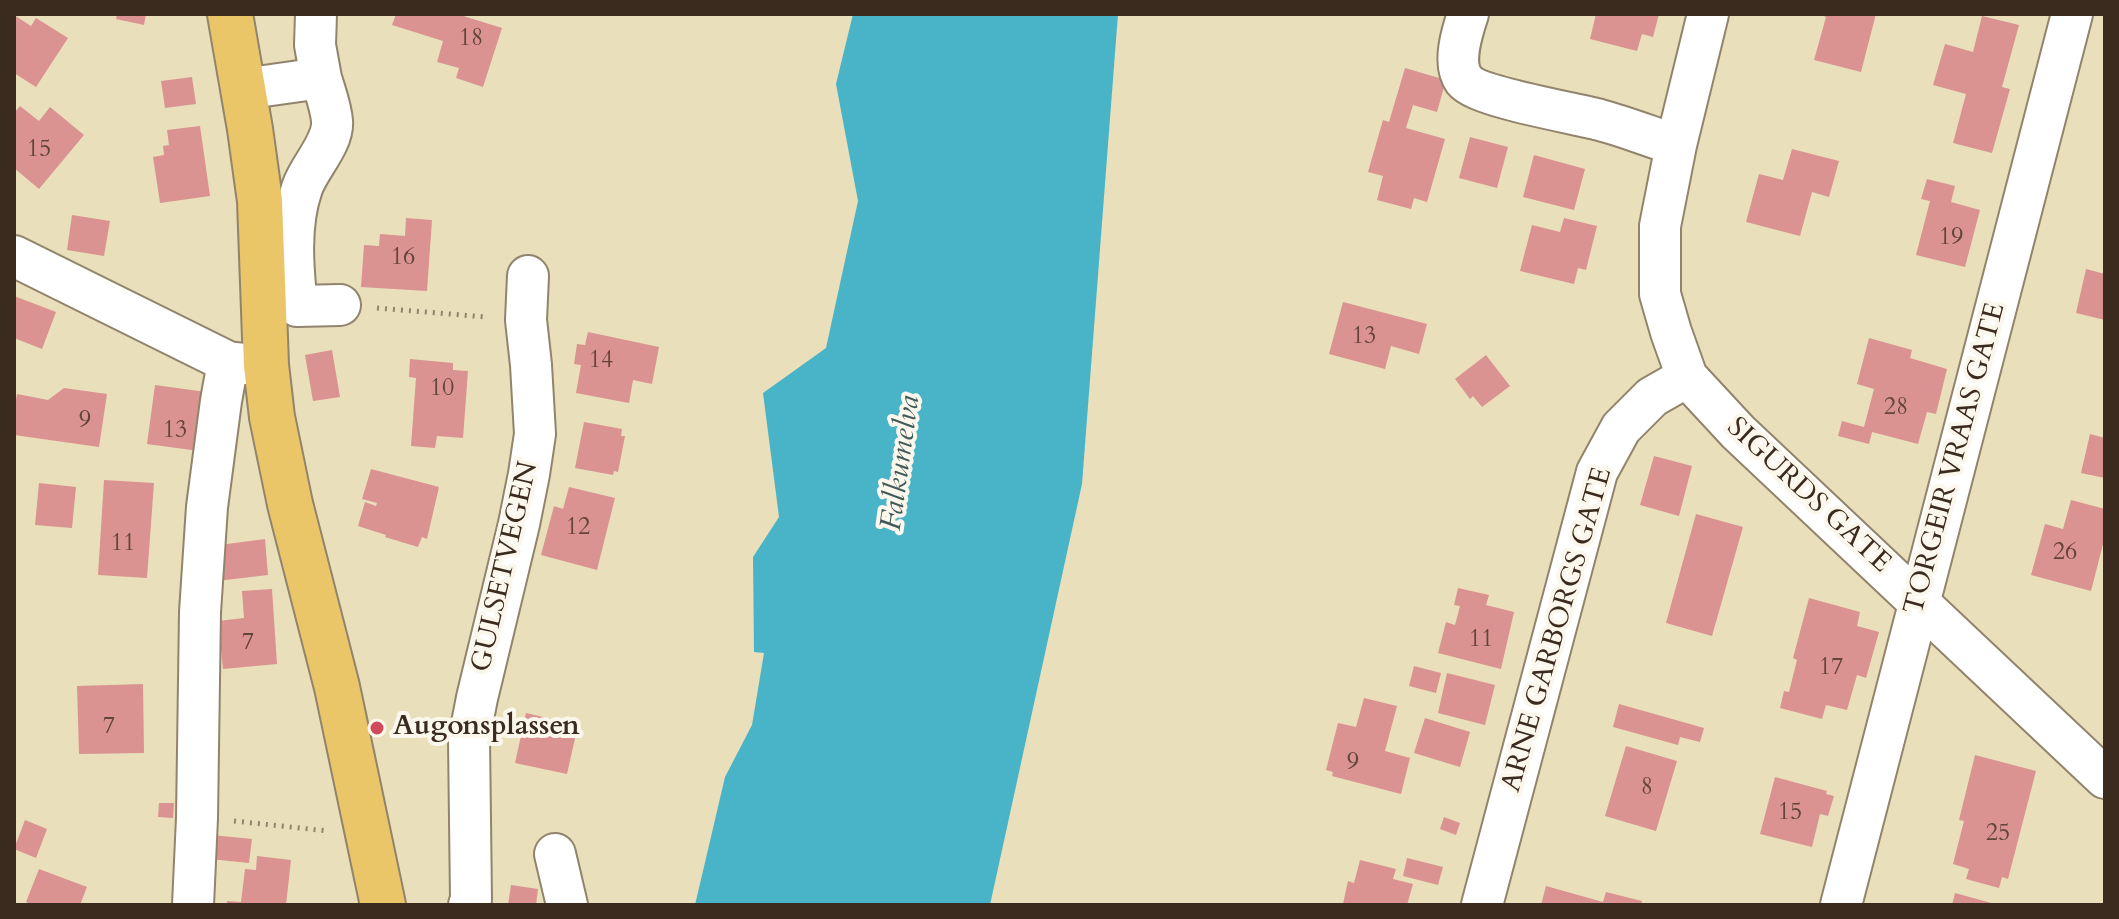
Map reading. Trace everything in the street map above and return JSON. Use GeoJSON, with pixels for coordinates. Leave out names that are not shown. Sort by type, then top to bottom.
{"type":"FeatureCollection","features":[{"type":"Feature","properties":{"kind":"main road"},"geometry":{"type":"LineString","coordinates":[[230,14],[260,201],[247,364],[272,417],[300,545],[337,687],[383,905]]}},
{"type":"Feature","properties":{"kind":"street"},"geometry":{"type":"LineString","coordinates":[[316,14],[315,45],[332,122],[330,138],[302,188],[295,216],[294,274],[297,306],[340,305]]}},
{"type":"Feature","properties":{"kind":"street"},"geometry":{"type":"LineString","coordinates":[[1468,14],[1458,69],[1471,86],[1602,121],[1676,145]]}},
{"type":"Feature","properties":{"kind":"street"},"geometry":{"type":"LineString","coordinates":[[1687,377],[1660,294],[1660,226],[1708,14]]}},
{"type":"Feature","properties":{"kind":"street","name":"TORGEIR VRAAS GATE"},"geometry":{"type":"LineString","coordinates":[[1841,905],[2072,14]]}},
{"type":"Feature","properties":{"kind":"street"},"geometry":{"type":"LineString","coordinates":[[243,89],[321,78]]}},
{"type":"Feature","properties":{"kind":"street"},"geometry":{"type":"LineString","coordinates":[[14,256],[247,364],[221,401],[207,507],[200,612],[193,905]]}},
{"type":"Feature","properties":{"kind":"street","name":"GULSETVEGEN"},"geometry":{"type":"LineString","coordinates":[[469,905],[469,739],[519,524],[535,434],[526,320],[528,276]]}},
{"type":"Feature","properties":{"kind":"street","name":"SIGURDS GATE"},"geometry":{"type":"LineString","coordinates":[[1687,377],[1738,432],[2105,778]]}},
{"type":"Feature","properties":{"kind":"street","name":"ARNE GARBORGS GATE"},"geometry":{"type":"LineString","coordinates":[[1482,905],[1597,472],[1621,428],[1652,397],[1687,377]]}},
{"type":"Feature","properties":{"kind":"street"},"geometry":{"type":"LineString","coordinates":[[555,854],[567,905]]}},
{"type":"Feature","properties":{"kind":"path"},"geometry":{"type":"LineString","coordinates":[[340,305],[526,320]]}},
{"type":"Feature","properties":{"kind":"path"},"geometry":{"type":"LineString","coordinates":[[197,818],[336,832]]}},
{"type":"Feature","properties":{"kind":"water","name":"Falkumelva"},"geometry":{"type":"Polygon","coordinates":[[[853,14],[1118,14],[1082,484],[990,905],[695,905],[725,777],[752,725],[764,653],[754,652],[753,557],[779,517],[763,393],[826,348],[858,201],[836,84],[853,14]]]}},
{"type":"Feature","properties":{"kind":"building"},"geometry":{"type":"Polygon","coordinates":[[[117,14],[146,14],[144,25],[116,19],[117,14]]]}},
{"type":"Feature","properties":{"kind":"building"},"geometry":{"type":"Polygon","coordinates":[[[396,14],[457,14],[502,28],[483,87],[456,78],[459,68],[437,62],[443,41],[392,25],[396,14]]]}},
{"type":"Feature","properties":{"kind":"building"},"geometry":{"type":"Polygon","coordinates":[[[1596,14],[1659,14],[1653,37],[1642,34],[1637,51],[1590,39],[1596,14]]]}},
{"type":"Feature","properties":{"kind":"building"},"geometry":{"type":"Polygon","coordinates":[[[1819,14],[1876,14],[1861,72],[1814,60],[1826,17],[1819,14]]]}},
{"type":"Feature","properties":{"kind":"building"},"geometry":{"type":"Polygon","coordinates":[[[14,15],[31,26],[36,18],[68,38],[36,87],[14,73],[14,15]]]}},
{"type":"Feature","properties":{"kind":"building"},"geometry":{"type":"Polygon","coordinates":[[[1982,16],[2019,25],[2002,87],[2010,89],[1992,153],[1953,143],[1966,94],[1933,85],[1945,44],[1973,52],[1982,16]]]}},
{"type":"Feature","properties":{"kind":"building"},"geometry":{"type":"Polygon","coordinates":[[[1405,68],[1446,80],[1437,112],[1413,105],[1406,128],[1445,139],[1427,202],[1414,198],[1411,209],[1377,200],[1383,176],[1368,172],[1383,120],[1389,122],[1405,68]]]}},
{"type":"Feature","properties":{"kind":"building"},"geometry":{"type":"Polygon","coordinates":[[[192,77],[196,104],[165,108],[161,81],[192,77]]]}},
{"type":"Feature","properties":{"kind":"building"},"geometry":{"type":"Polygon","coordinates":[[[20,106],[39,121],[50,107],[84,135],[39,189],[14,168],[14,113],[20,106]]]}},
{"type":"Feature","properties":{"kind":"building"},"geometry":{"type":"Polygon","coordinates":[[[200,126],[210,196],[160,203],[153,157],[164,155],[163,146],[169,145],[167,130],[200,126]]]}},
{"type":"Feature","properties":{"kind":"building"},"geometry":{"type":"Polygon","coordinates":[[[1470,137],[1508,147],[1497,188],[1459,178],[1470,137]]]}},
{"type":"Feature","properties":{"kind":"building"},"geometry":{"type":"Polygon","coordinates":[[[1792,149],[1839,161],[1829,197],[1812,192],[1800,236],[1746,222],[1759,174],[1783,180],[1792,149]]]}},
{"type":"Feature","properties":{"kind":"building"},"geometry":{"type":"Polygon","coordinates":[[[1534,155],[1585,169],[1574,210],[1523,197],[1534,155]]]}},
{"type":"Feature","properties":{"kind":"building"},"geometry":{"type":"Polygon","coordinates":[[[1927,179],[1955,186],[1951,202],[1980,210],[1965,267],[1916,255],[1930,201],[1921,199],[1927,179]]]}},
{"type":"Feature","properties":{"kind":"building"},"geometry":{"type":"Polygon","coordinates":[[[72,215],[110,221],[104,256],[67,250],[72,215]]]}},
{"type":"Feature","properties":{"kind":"building"},"geometry":{"type":"Polygon","coordinates":[[[406,218],[432,220],[427,291],[361,287],[364,245],[379,246],[380,234],[405,236],[406,218]]]}},
{"type":"Feature","properties":{"kind":"building"},"geometry":{"type":"Polygon","coordinates":[[[1564,218],[1597,226],[1586,270],[1578,268],[1574,284],[1520,271],[1532,225],[1560,232],[1564,218]]]}},
{"type":"Feature","properties":{"kind":"building"},"geometry":{"type":"Polygon","coordinates":[[[2086,269],[2105,274],[2105,320],[2076,313],[2086,269]]]}},
{"type":"Feature","properties":{"kind":"building"},"geometry":{"type":"Polygon","coordinates":[[[14,296],[56,312],[42,349],[14,338],[14,296]]]}},
{"type":"Feature","properties":{"kind":"building"},"geometry":{"type":"Polygon","coordinates":[[[1343,302],[1427,324],[1419,354],[1391,346],[1385,369],[1329,354],[1343,302]]]}},
{"type":"Feature","properties":{"kind":"building"},"geometry":{"type":"Polygon","coordinates":[[[588,332],[659,347],[652,384],[633,380],[629,403],[576,393],[581,365],[574,364],[577,344],[585,345],[588,332]]]}},
{"type":"Feature","properties":{"kind":"building"},"geometry":{"type":"Polygon","coordinates":[[[1869,338],[1912,350],[1910,358],[1947,369],[1936,414],[1927,412],[1918,444],[1872,432],[1869,444],[1838,436],[1842,421],[1864,427],[1874,389],[1857,384],[1869,338]]]}},
{"type":"Feature","properties":{"kind":"building"},"geometry":{"type":"Polygon","coordinates":[[[332,350],[340,397],[313,401],[305,355],[332,350]]]}},
{"type":"Feature","properties":{"kind":"building"},"geometry":{"type":"Polygon","coordinates":[[[1486,355],[1510,386],[1482,407],[1473,396],[1470,399],[1455,379],[1486,355]]]}},
{"type":"Feature","properties":{"kind":"building"},"geometry":{"type":"Polygon","coordinates":[[[410,359],[453,363],[453,370],[468,371],[463,438],[437,436],[435,448],[411,446],[416,378],[409,377],[410,359]]]}},
{"type":"Feature","properties":{"kind":"building"},"geometry":{"type":"Polygon","coordinates":[[[155,385],[206,392],[199,451],[147,444],[155,385]]]}},
{"type":"Feature","properties":{"kind":"building"},"geometry":{"type":"Polygon","coordinates":[[[64,388],[107,394],[99,447],[14,435],[17,394],[48,400],[64,388]]]}},
{"type":"Feature","properties":{"kind":"building"},"geometry":{"type":"Polygon","coordinates":[[[584,422],[622,429],[621,436],[625,436],[618,472],[614,471],[613,475],[575,468],[584,422]]]}},
{"type":"Feature","properties":{"kind":"building"},"geometry":{"type":"Polygon","coordinates":[[[2090,434],[2105,438],[2105,478],[2081,473],[2090,434]]]}},
{"type":"Feature","properties":{"kind":"building"},"geometry":{"type":"Polygon","coordinates":[[[1654,456],[1692,466],[1679,516],[1640,505],[1654,456]]]}},
{"type":"Feature","properties":{"kind":"building"},"geometry":{"type":"Polygon","coordinates":[[[371,469],[439,487],[427,539],[422,537],[418,547],[358,526],[365,502],[376,506],[377,503],[362,499],[371,469]]]}},
{"type":"Feature","properties":{"kind":"building"},"geometry":{"type":"Polygon","coordinates":[[[104,480],[154,483],[147,578],[98,575],[104,480]]]}},
{"type":"Feature","properties":{"kind":"building"},"geometry":{"type":"Polygon","coordinates":[[[39,483],[76,487],[72,528],[35,525],[39,483]]]}},
{"type":"Feature","properties":{"kind":"building"},"geometry":{"type":"Polygon","coordinates":[[[569,487],[615,498],[597,570],[541,555],[554,506],[563,509],[569,487]]]}},
{"type":"Feature","properties":{"kind":"building"},"geometry":{"type":"Polygon","coordinates":[[[2071,500],[2105,509],[2105,545],[2091,591],[2031,575],[2045,524],[2063,529],[2071,500]]]}},
{"type":"Feature","properties":{"kind":"building"},"geometry":{"type":"Polygon","coordinates":[[[1696,514],[1743,527],[1712,636],[1666,623],[1696,514]]]}},
{"type":"Feature","properties":{"kind":"building"},"geometry":{"type":"Polygon","coordinates":[[[265,539],[268,575],[217,581],[212,546],[265,539]]]}},
{"type":"Feature","properties":{"kind":"building"},"geometry":{"type":"Polygon","coordinates":[[[1458,588],[1489,595],[1486,605],[1514,612],[1501,669],[1438,653],[1446,622],[1455,625],[1460,606],[1454,605],[1458,588]]]}},
{"type":"Feature","properties":{"kind":"building"},"geometry":{"type":"Polygon","coordinates":[[[272,589],[277,664],[223,669],[218,621],[244,618],[242,591],[272,589]]]}},
{"type":"Feature","properties":{"kind":"building"},"geometry":{"type":"Polygon","coordinates":[[[1809,598],[1860,612],[1857,626],[1879,632],[1866,678],[1857,675],[1847,710],[1826,705],[1822,719],[1780,708],[1784,691],[1789,692],[1797,660],[1793,658],[1809,598]]]}},
{"type":"Feature","properties":{"kind":"building"},"geometry":{"type":"Polygon","coordinates":[[[1414,666],[1441,673],[1436,693],[1409,686],[1414,666]]]}},
{"type":"Feature","properties":{"kind":"building"},"geometry":{"type":"Polygon","coordinates":[[[1447,673],[1495,685],[1485,725],[1438,713],[1447,673]]]}},
{"type":"Feature","properties":{"kind":"building"},"geometry":{"type":"Polygon","coordinates":[[[143,684],[144,753],[79,754],[77,686],[143,684]]]}},
{"type":"Feature","properties":{"kind":"building"},"geometry":{"type":"Polygon","coordinates":[[[1364,698],[1397,706],[1385,751],[1410,758],[1401,794],[1332,776],[1333,772],[1326,770],[1338,723],[1356,727],[1364,698]]]}},
{"type":"Feature","properties":{"kind":"building"},"geometry":{"type":"Polygon","coordinates":[[[1619,704],[1704,728],[1700,742],[1680,737],[1678,745],[1613,727],[1619,704]]]}},
{"type":"Feature","properties":{"kind":"building"},"geometry":{"type":"Polygon","coordinates":[[[526,713],[578,725],[567,774],[515,763],[526,713]]]}},
{"type":"Feature","properties":{"kind":"building"},"geometry":{"type":"Polygon","coordinates":[[[1425,718],[1470,732],[1460,767],[1414,753],[1425,718]]]}},
{"type":"Feature","properties":{"kind":"building"},"geometry":{"type":"Polygon","coordinates":[[[1626,746],[1677,761],[1656,831],[1605,816],[1626,746]]]}},
{"type":"Feature","properties":{"kind":"building"},"geometry":{"type":"Polygon","coordinates":[[[1975,755],[2036,771],[2008,879],[2002,877],[1999,888],[1966,879],[1969,869],[1953,864],[1964,821],[1959,820],[1975,755]]]}},
{"type":"Feature","properties":{"kind":"building"},"geometry":{"type":"Polygon","coordinates":[[[1775,777],[1827,791],[1826,794],[1834,796],[1828,816],[1820,814],[1812,847],[1760,834],[1775,777]]]}},
{"type":"Feature","properties":{"kind":"building"},"geometry":{"type":"Polygon","coordinates":[[[159,803],[174,803],[173,818],[158,817],[159,803]]]}},
{"type":"Feature","properties":{"kind":"building"},"geometry":{"type":"Polygon","coordinates":[[[1444,817],[1460,823],[1456,835],[1440,829],[1444,817]]]}},
{"type":"Feature","properties":{"kind":"building"},"geometry":{"type":"Polygon","coordinates":[[[25,820],[47,829],[36,858],[14,849],[25,820]]]}},
{"type":"Feature","properties":{"kind":"building"},"geometry":{"type":"Polygon","coordinates":[[[212,835],[252,839],[249,863],[210,859],[212,835]]]}},
{"type":"Feature","properties":{"kind":"building"},"geometry":{"type":"Polygon","coordinates":[[[257,856],[291,860],[286,905],[227,905],[227,901],[241,902],[245,869],[256,870],[257,856]]]}},
{"type":"Feature","properties":{"kind":"building"},"geometry":{"type":"Polygon","coordinates":[[[1407,858],[1443,867],[1438,885],[1403,876],[1407,858]]]}},
{"type":"Feature","properties":{"kind":"building"},"geometry":{"type":"Polygon","coordinates":[[[1360,860],[1396,869],[1393,879],[1413,884],[1407,905],[1343,904],[1348,881],[1354,883],[1360,860]]]}},
{"type":"Feature","properties":{"kind":"building"},"geometry":{"type":"Polygon","coordinates":[[[39,869],[87,887],[80,905],[34,905],[26,902],[39,869]]]}},
{"type":"Feature","properties":{"kind":"building"},"geometry":{"type":"Polygon","coordinates":[[[511,885],[538,889],[536,905],[508,905],[511,885]]]}},
{"type":"Feature","properties":{"kind":"building"},"geometry":{"type":"Polygon","coordinates":[[[1546,886],[1603,902],[1606,892],[1642,901],[1641,905],[1541,905],[1546,886]]]}},
{"type":"Feature","properties":{"kind":"building"},"geometry":{"type":"Polygon","coordinates":[[[1955,893],[1995,904],[1995,905],[1952,905],[1955,893]]]}},
{"type":"Feature","properties":{"kind":"place","name":"Augonsplassen"},"geometry":{"type":"Point","coordinates":[377,728]}}]}
